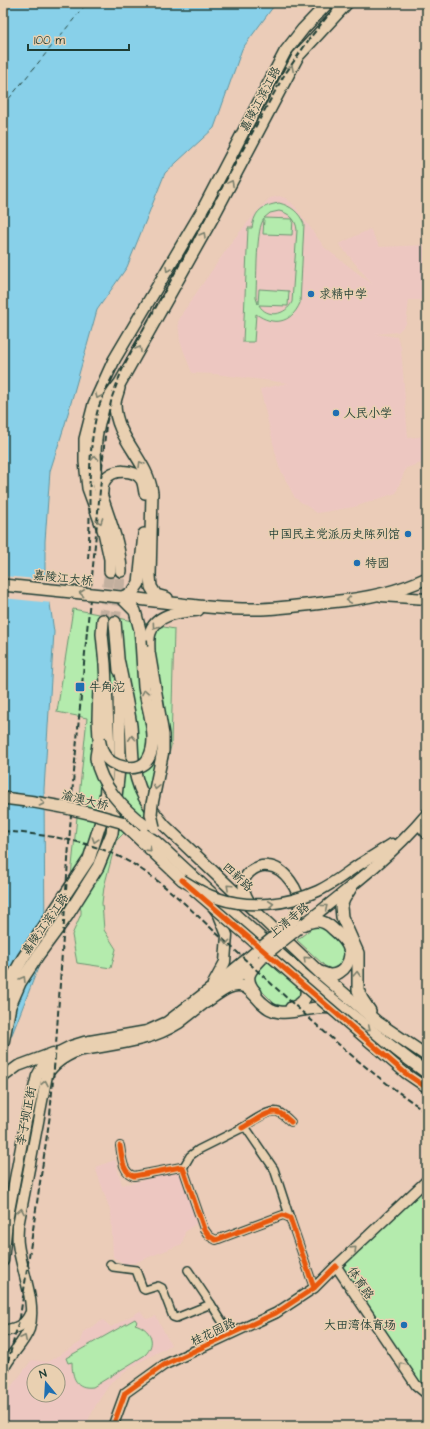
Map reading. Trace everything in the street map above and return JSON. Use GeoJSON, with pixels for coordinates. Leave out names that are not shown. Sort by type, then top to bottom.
{"type":"FeatureCollection","features":[{"type":"Feature","properties":{"kind":"main road","name":"嘉陵江滨江路"},"geometry":{"type":"LineString","coordinates":[[110,571],[110,559],[104,532],[88,488],[85,462],[85,439],[94,404],[114,360],[202,211],[285,52],[303,29],[328,3]]}},
{"type":"Feature","properties":{"kind":"main road","name":"嘉陵江滨江路"},"geometry":{"type":"LineString","coordinates":[[120,383],[213,218],[298,56],[347,3]]}},
{"type":"Feature","properties":{"kind":"main road"},"geometry":{"type":"LineString","coordinates":[[120,383],[115,403],[118,422],[151,483],[150,576],[153,591],[160,596],[227,608]]}},
{"type":"Feature","properties":{"kind":"main road"},"geometry":{"type":"LineString","coordinates":[[120,383],[108,398],[100,417],[95,438],[95,458],[102,496],[121,556],[121,571]]}},
{"type":"Feature","properties":{"kind":"main road"},"geometry":{"type":"LineString","coordinates":[[99,738],[104,754],[114,764],[125,767],[138,767],[147,761],[152,752],[153,736],[144,687],[140,630],[134,611],[126,598],[137,587],[140,578],[145,493],[143,484],[138,476],[118,472],[107,476],[104,480],[102,486],[102,496]]}},
{"type":"Feature","properties":{"kind":"main road"},"geometry":{"type":"LineString","coordinates":[[374,596],[402,588],[427,578]]}},
{"type":"Feature","properties":{"kind":"main road","name":"嘉陵江大桥"},"geometry":{"type":"LineString","coordinates":[[3,585],[227,608]]}},
{"type":"Feature","properties":{"kind":"main road"},"geometry":{"type":"LineString","coordinates":[[149,826],[163,751],[163,735],[149,652],[149,634],[153,625],[160,619],[178,612],[227,608],[261,609],[374,596],[396,596],[427,599]]}},
{"type":"Feature","properties":{"kind":"main road"},"geometry":{"type":"LineString","coordinates":[[104,620],[98,719],[99,738],[96,758],[102,776],[112,794],[130,814],[149,826],[157,840],[185,876],[219,915],[227,935],[225,962],[210,990]]}},
{"type":"Feature","properties":{"kind":"main road"},"geometry":{"type":"LineString","coordinates":[[115,622],[119,663]]}},
{"type":"Feature","properties":{"kind":"main road","name":"嘉陵江滨江路"},"geometry":{"type":"LineString","coordinates":[[3,1006],[10,981],[23,958],[89,859],[104,812],[109,750],[102,634]]}},
{"type":"Feature","properties":{"kind":"main road","name":"嘉陵江滨江路"},"geometry":{"type":"LineString","coordinates":[[3,1043],[10,1006],[20,983],[67,916],[98,867],[112,833],[120,760],[119,663]]}},
{"type":"Feature","properties":{"kind":"main road","name":"四新路"},"geometry":{"type":"LineString","coordinates":[[119,663],[131,727],[133,760],[136,778],[141,793],[149,808],[165,826],[319,972],[377,1022],[427,1056]]}},
{"type":"Feature","properties":{"kind":"main road","name":"渝澳大桥"},"geometry":{"type":"LineString","coordinates":[[3,798],[30,800],[92,813],[121,822],[157,840]]}},
{"type":"Feature","properties":{"kind":"main road","name":"上清寺路"},"geometry":{"type":"LineString","coordinates":[[111,1042],[147,1031],[174,1017],[352,886],[415,828],[427,814]]}},
{"type":"Feature","properties":{"kind":"main road"},"geometry":{"type":"LineString","coordinates":[[121,822],[352,1016],[427,1074]]}},
{"type":"Feature","properties":{"kind":"main road"},"geometry":{"type":"LineString","coordinates":[[185,876],[216,898],[237,903],[255,905],[272,904],[305,896],[320,890],[415,828]]}},
{"type":"Feature","properties":{"kind":"main road"},"geometry":{"type":"LineString","coordinates":[[258,914],[245,895],[243,881],[246,875],[253,869],[267,865],[280,871],[287,878],[297,895],[299,908],[297,914],[298,925],[318,920],[328,924],[343,937],[349,946],[350,957],[344,968],[330,975],[319,972]]}},
{"type":"Feature","properties":{"kind":"main road"},"geometry":{"type":"LineString","coordinates":[[352,886],[341,907],[342,917],[358,953],[358,990],[377,1022]]}},
{"type":"Feature","properties":{"kind":"main road"},"geometry":{"type":"LineString","coordinates":[[260,954],[250,971],[248,976],[249,981],[254,990],[273,1008],[281,1010],[292,1008],[303,1001],[306,996],[307,989],[305,980],[296,968]]}},
{"type":"Feature","properties":{"kind":"main road","name":"上清寺路"},"geometry":{"type":"LineString","coordinates":[[111,1042],[147,1038],[158,1035],[179,1023],[206,1002],[260,954]]}},
{"type":"Feature","properties":{"kind":"main road"},"geometry":{"type":"LineString","coordinates":[[206,1002],[225,989],[236,986],[245,987],[267,1008],[276,1012],[328,1007],[337,1009],[352,1016]]}},
{"type":"Feature","properties":{"kind":"main road","name":"李子坝正街"},"geometry":{"type":"LineString","coordinates":[[3,1261],[7,1221],[16,1171],[37,1076],[43,1064],[61,1051],[71,1046],[84,1042],[111,1042]]}},
{"type":"Feature","properties":{"kind":"main road","name":"李子坝正街"},"geometry":{"type":"LineString","coordinates":[[3,1370],[5,1365],[22,1343],[29,1328],[31,1310],[18,1243],[18,1226],[46,1075],[58,1062],[70,1054],[111,1042]]}},
{"type":"Feature","properties":{"kind":"main road"},"geometry":{"type":"LineString","coordinates":[[3,1077],[18,1066],[71,1046]]}},
{"type":"Feature","properties":{"kind":"main road"},"geometry":{"type":"LineString","coordinates":[[3,1332],[21,1326],[28,1318],[31,1310]]}},
{"type":"Feature","properties":{"kind":"street"},"geometry":{"type":"LineString","coordinates":[[415,828],[427,836]]}},
{"type":"Feature","properties":{"kind":"street"},"geometry":{"type":"LineString","coordinates":[[185,876],[405,1073],[427,1088]]}},
{"type":"Feature","properties":{"kind":"street"},"geometry":{"type":"LineString","coordinates":[[290,1218],[283,1214],[216,1240],[209,1236],[202,1224],[183,1168],[190,1156],[198,1150],[270,1112],[276,1112],[283,1115],[291,1122]]}},
{"type":"Feature","properties":{"kind":"street"},"geometry":{"type":"LineString","coordinates":[[242,1128],[246,1128],[274,1169],[314,1288]]}},
{"type":"Feature","properties":{"kind":"street"},"geometry":{"type":"LineString","coordinates":[[120,1146],[127,1173],[130,1175],[134,1176],[181,1167],[183,1168]]}},
{"type":"Feature","properties":{"kind":"street","name":"体育路"},"geometry":{"type":"LineString","coordinates":[[427,1180],[336,1266],[416,1385],[427,1394]]}},
{"type":"Feature","properties":{"kind":"street"},"geometry":{"type":"LineString","coordinates":[[110,1264],[113,1267],[136,1270],[143,1289],[145,1290],[158,1286],[162,1288],[173,1317],[176,1318],[211,1304]]}},
{"type":"Feature","properties":{"kind":"street","name":"桂花园路"},"geometry":{"type":"LineString","coordinates":[[113,1426],[125,1393],[164,1365],[276,1312],[314,1288],[336,1266]]}},
{"type":"Feature","properties":{"kind":"street"},"geometry":{"type":"LineString","coordinates":[[188,1270],[230,1334]]}},
{"type":"Feature","properties":{"kind":"shaded area"},"geometry":{"type":"Polygon","coordinates":[[[279,196],[285,198],[293,204],[325,248],[372,284],[339,244],[370,229],[380,247],[427,245],[427,300],[409,300],[406,324],[398,332],[376,334],[397,337],[401,347],[408,438],[427,436],[427,461],[406,468],[396,493],[354,507],[317,513],[295,498],[279,467],[260,389],[288,383],[215,374],[192,373],[180,341],[178,322],[183,312],[233,240],[270,198],[279,196]]]}},
{"type":"Feature","properties":{"kind":"shaded area"},"geometry":{"type":"Polygon","coordinates":[[[115,1160],[122,1185],[181,1171],[198,1222],[185,1232],[182,1244],[134,1263],[125,1264],[113,1257],[111,1213],[95,1167],[115,1160]]]}},
{"type":"Feature","properties":{"kind":"shaded area"},"geometry":{"type":"Polygon","coordinates":[[[140,1311],[147,1319],[156,1316],[171,1345],[138,1363],[111,1382],[96,1405],[85,1426],[3,1426],[3,1397],[26,1368],[26,1403],[66,1403],[66,1363],[30,1363],[32,1360],[48,1362],[81,1342],[83,1332],[103,1320],[111,1327],[140,1311]]]}},
{"type":"Feature","properties":{"kind":"green space"},"geometry":{"type":"Polygon","coordinates":[[[279,203],[291,208],[297,213],[304,224],[300,303],[292,315],[281,321],[269,320],[256,314],[254,342],[243,342],[248,228],[252,228],[255,217],[260,210],[264,207],[279,203]],[[279,211],[270,213],[264,218],[293,219],[286,213],[279,211]],[[264,219],[261,224],[257,253],[256,298],[258,304],[259,289],[289,291],[288,306],[259,305],[262,309],[271,314],[276,314],[285,310],[292,302],[297,230],[293,219],[292,235],[263,234],[264,219]]]}},
{"type":"Feature","properties":{"kind":"green space"},"geometry":{"type":"Polygon","coordinates":[[[73,609],[174,629],[171,746],[156,808],[146,821],[124,833],[116,841],[104,887],[102,903],[104,930],[116,949],[111,968],[77,963],[72,935],[81,914],[81,910],[74,893],[71,876],[87,718],[57,712],[73,609]]]}},
{"type":"Feature","properties":{"kind":"green space"},"geometry":{"type":"Polygon","coordinates":[[[316,925],[325,925],[342,942],[345,956],[339,965],[331,969],[325,966],[297,940],[316,925]]]}},
{"type":"Feature","properties":{"kind":"green space"},"geometry":{"type":"Polygon","coordinates":[[[270,961],[299,986],[300,997],[287,1007],[276,1005],[257,986],[255,982],[254,974],[265,962],[270,961]]]}},
{"type":"Feature","properties":{"kind":"green space","name":"大田湾体育场"},"geometry":{"type":"Polygon","coordinates":[[[427,1184],[427,1388],[420,1382],[340,1267],[427,1184]]]}},
{"type":"Feature","properties":{"kind":"green space"},"geometry":{"type":"Polygon","coordinates":[[[135,1319],[137,1322],[135,1324],[145,1329],[150,1337],[151,1346],[145,1355],[93,1387],[87,1387],[79,1384],[74,1377],[72,1362],[68,1363],[66,1358],[135,1319]]]}},
{"type":"Feature","properties":{"kind":"water"},"geometry":{"type":"Polygon","coordinates":[[[3,3],[276,3],[242,49],[214,128],[165,173],[127,267],[97,310],[65,424],[50,471],[45,541],[45,569],[54,632],[44,789],[45,950],[3,1054],[3,3]]]}},
{"type":"Feature","properties":{"kind":"pier"},"geometry":{"type":"Polygon","coordinates":[[[3,576],[49,580],[52,603],[3,598],[3,576]]]}},
{"type":"Feature","properties":{"kind":"ferry route"},"geometry":{"type":"LineString","coordinates":[[3,106],[87,3]]}},
{"type":"Feature","properties":{"kind":"tunnel"},"geometry":{"type":"LineString","coordinates":[[103,620],[110,571]]}},
{"type":"Feature","properties":{"kind":"tunnel"},"geometry":{"type":"LineString","coordinates":[[115,622],[121,571]]}},
{"type":"Feature","properties":{"kind":"railway"},"geometry":{"type":"LineString","coordinates":[[3,1380],[20,1317],[50,1115],[73,783],[106,425],[112,397],[122,370],[141,334],[283,77],[310,38],[338,3]]}},
{"type":"Feature","properties":{"kind":"railway"},"geometry":{"type":"LineString","coordinates":[[88,559],[90,465],[94,427],[98,409],[117,368]]}},
{"type":"Feature","properties":{"kind":"railway"},"geometry":{"type":"LineString","coordinates":[[3,831],[48,836],[78,842],[106,851],[135,865],[176,896],[348,1053],[427,1112]]}},
{"type":"Feature","properties":{"kind":"cycle path"},"geometry":{"type":"LineString","coordinates":[[182,880],[405,1073],[427,1088]]}},
{"type":"Feature","properties":{"kind":"cycle path"},"geometry":{"type":"LineString","coordinates":[[242,1128],[272,1112],[280,1113],[291,1122]]}},
{"type":"Feature","properties":{"kind":"cycle path"},"geometry":{"type":"LineString","coordinates":[[120,1146],[125,1168],[134,1176],[181,1167],[183,1168],[204,1229],[209,1236],[216,1240],[283,1215],[290,1218],[314,1288]]}},
{"type":"Feature","properties":{"kind":"cycle path"},"geometry":{"type":"LineString","coordinates":[[113,1426],[125,1393],[164,1365],[276,1313],[314,1288],[336,1266]]}},
{"type":"Feature","properties":{"kind":"place","name":"求精中学"},"geometry":{"type":"Point","coordinates":[311,294]}},
{"type":"Feature","properties":{"kind":"place","name":"人民小学"},"geometry":{"type":"Point","coordinates":[336,413]}},
{"type":"Feature","properties":{"kind":"place","name":"中国民主党派历史陈列馆"},"geometry":{"type":"Point","coordinates":[408,534]}},
{"type":"Feature","properties":{"kind":"place","name":"特园"},"geometry":{"type":"Point","coordinates":[357,563]}},
{"type":"Feature","properties":{"kind":"place","name":"牛角沱"},"geometry":{"type":"Point","coordinates":[80,687]}},
{"type":"Feature","properties":{"kind":"place","name":"大田湾体育场"},"geometry":{"type":"Point","coordinates":[404,1325]}}]}
